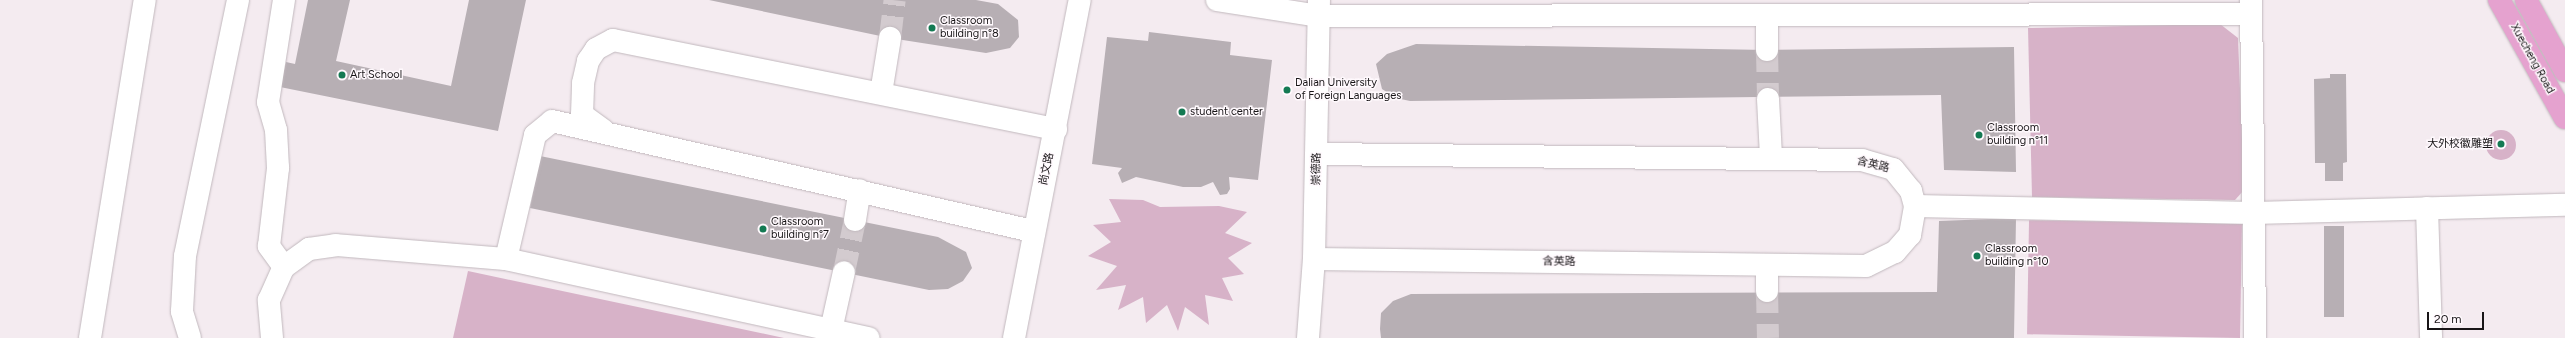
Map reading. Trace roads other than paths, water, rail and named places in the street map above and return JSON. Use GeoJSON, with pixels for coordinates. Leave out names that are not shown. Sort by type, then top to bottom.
{"type":"FeatureCollection","features":[{"type":"Feature","properties":{"kind":"main road","name":"Xuecheng Road"},"geometry":{"type":"LineString","coordinates":[[2499,0],[2554,80],[2565,118]]}},
{"type":"Feature","properties":{"kind":"main road","name":"Xuecheng Road"},"geometry":{"type":"LineString","coordinates":[[2526,0],[2565,72]]}},
{"type":"Feature","properties":{"kind":"street"},"geometry":{"type":"LineString","coordinates":[[90,338],[145,0]]}},
{"type":"Feature","properties":{"kind":"street"},"geometry":{"type":"LineString","coordinates":[[190,338],[182,311],[185,256],[238,0]]}},
{"type":"Feature","properties":{"kind":"street"},"geometry":{"type":"LineString","coordinates":[[284,0],[268,102],[276,130],[278,168],[269,246],[284,267]]}},
{"type":"Feature","properties":{"kind":"street","name":"尚文路"},"geometry":{"type":"LineString","coordinates":[[1014,338],[1080,0]]}},
{"type":"Feature","properties":{"kind":"street"},"geometry":{"type":"LineString","coordinates":[[1217,0],[1319,8],[1767,15],[2251,7],[2254,338]]}},
{"type":"Feature","properties":{"kind":"street","name":"崇德路"},"geometry":{"type":"LineString","coordinates":[[1308,338],[1314,259],[1319,8]]}},
{"type":"Feature","properties":{"kind":"street"},"geometry":{"type":"LineString","coordinates":[[1767,15],[1767,50]]}},
{"type":"Feature","properties":{"kind":"street"},"geometry":{"type":"LineString","coordinates":[[881,93],[890,38]]}},
{"type":"Feature","properties":{"kind":"street"},"geometry":{"type":"LineString","coordinates":[[604,131],[582,115],[583,83],[588,61],[596,49],[613,40],[1056,129]]}},
{"type":"Feature","properties":{"kind":"street"},"geometry":{"type":"LineString","coordinates":[[1768,99],[1771,157]]}},
{"type":"Feature","properties":{"kind":"street"},"geometry":{"type":"LineString","coordinates":[[506,259],[535,135],[552,121],[604,131],[1034,231]]}},
{"type":"Feature","properties":{"kind":"street","name":"含英路"},"geometry":{"type":"LineString","coordinates":[[1314,259],[1866,266],[1895,252],[1910,235],[1915,206],[1911,191],[1893,169],[1862,160],[1771,157],[1317,154]]}},
{"type":"Feature","properties":{"kind":"street"},"geometry":{"type":"LineString","coordinates":[[855,220],[860,190]]}},
{"type":"Feature","properties":{"kind":"street"},"geometry":{"type":"LineString","coordinates":[[1915,206],[2254,212],[2565,205]]}},
{"type":"Feature","properties":{"kind":"street"},"geometry":{"type":"LineString","coordinates":[[2427,208],[2430,338]]}},
{"type":"Feature","properties":{"kind":"street"},"geometry":{"type":"LineString","coordinates":[[272,338],[269,300],[284,267],[310,249],[336,244],[506,259],[869,338]]}},
{"type":"Feature","properties":{"kind":"street"},"geometry":{"type":"LineString","coordinates":[[1767,265],[1768,291]]}},
{"type":"Feature","properties":{"kind":"street"},"geometry":{"type":"LineString","coordinates":[[831,330],[844,272]]}},
{"type":"Feature","properties":{"kind":"tunnel"},"geometry":{"type":"LineString","coordinates":[[890,38],[895,0]]}},
{"type":"Feature","properties":{"kind":"tunnel"},"geometry":{"type":"LineString","coordinates":[[1767,50],[1768,99]]}},
{"type":"Feature","properties":{"kind":"tunnel"},"geometry":{"type":"LineString","coordinates":[[844,272],[855,220]]}},
{"type":"Feature","properties":{"kind":"tunnel"},"geometry":{"type":"LineString","coordinates":[[1767,291],[1768,338]]}},
{"type":"Feature","properties":{"kind":"place","name":"Classroom building n°8"},"geometry":{"type":"Point","coordinates":[932,28]}},
{"type":"Feature","properties":{"kind":"place","name":"Art School"},"geometry":{"type":"Point","coordinates":[342,75]}},
{"type":"Feature","properties":{"kind":"place","name":"Dalian University of Foreign Languages"},"geometry":{"type":"Point","coordinates":[1287,90]}},
{"type":"Feature","properties":{"kind":"place","name":"student center"},"geometry":{"type":"Point","coordinates":[1182,112]}},
{"type":"Feature","properties":{"kind":"place","name":"Classroom building n°11"},"geometry":{"type":"Point","coordinates":[1979,135]}},
{"type":"Feature","properties":{"kind":"place","name":"大外校徽雕塑"},"geometry":{"type":"Point","coordinates":[2501,144]}},
{"type":"Feature","properties":{"kind":"place","name":"Classroom building n°7"},"geometry":{"type":"Point","coordinates":[763,229]}},
{"type":"Feature","properties":{"kind":"place","name":"Classroom building n°10"},"geometry":{"type":"Point","coordinates":[1977,256]}}]}
